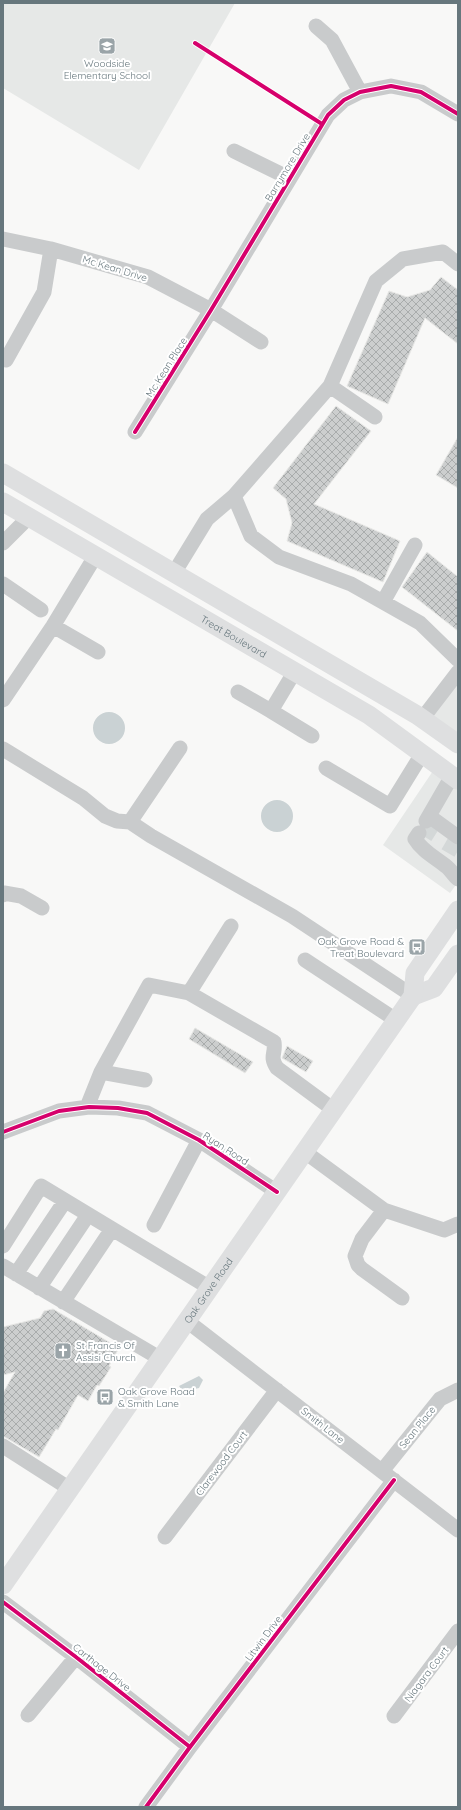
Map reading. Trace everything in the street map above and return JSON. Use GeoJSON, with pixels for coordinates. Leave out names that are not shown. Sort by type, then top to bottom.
{"type":"FeatureCollection","features":[{"type":"Feature","properties":{"kind":"main road"},"geometry":{"type":"LineString","coordinates":[[3,473],[422,719],[458,744]]}},
{"type":"Feature","properties":{"kind":"main road","name":"Treat Boulevard"},"geometry":{"type":"LineString","coordinates":[[3,502],[30,516],[369,715],[455,778]]}},
{"type":"Feature","properties":{"kind":"main road"},"geometry":{"type":"LineString","coordinates":[[458,910],[415,973],[413,996],[434,988],[458,954]]}},
{"type":"Feature","properties":{"kind":"main road","name":"Oak Grove Road"},"geometry":{"type":"LineString","coordinates":[[3,1585],[413,996]]}},
{"type":"Feature","properties":{"kind":"street"},"geometry":{"type":"LineString","coordinates":[[316,26],[332,40],[360,92]]}},
{"type":"Feature","properties":{"kind":"street","name":"Barrymore Drive"},"geometry":{"type":"LineString","coordinates":[[211,310],[328,115],[344,100],[360,92],[391,86],[421,92],[458,114]]}},
{"type":"Feature","properties":{"kind":"street"},"geometry":{"type":"LineString","coordinates":[[234,151],[289,178]]}},
{"type":"Feature","properties":{"kind":"street","name":"Mc Kean Drive"},"geometry":{"type":"LineString","coordinates":[[3,239],[51,249],[148,277],[211,310],[261,342]]}},
{"type":"Feature","properties":{"kind":"street"},"geometry":{"type":"LineString","coordinates":[[6,360],[44,292],[51,249]]}},
{"type":"Feature","properties":{"kind":"street"},"geometry":{"type":"LineString","coordinates":[[174,573],[207,519],[234,496],[330,386],[376,281],[403,259],[443,252],[458,264]]}},
{"type":"Feature","properties":{"kind":"street","name":"Mc Kean Place"},"geometry":{"type":"LineString","coordinates":[[135,432],[211,310]]}},
{"type":"Feature","properties":{"kind":"street"},"geometry":{"type":"LineString","coordinates":[[330,386],[375,417]]}},
{"type":"Feature","properties":{"kind":"street"},"geometry":{"type":"LineString","coordinates":[[234,496],[251,536],[279,557],[351,584],[420,622],[458,660]]}},
{"type":"Feature","properties":{"kind":"street"},"geometry":{"type":"LineString","coordinates":[[3,543],[30,516]]}},
{"type":"Feature","properties":{"kind":"street"},"geometry":{"type":"LineString","coordinates":[[383,602],[415,545]]}},
{"type":"Feature","properties":{"kind":"street"},"geometry":{"type":"LineString","coordinates":[[3,700],[54,626],[96,555]]}},
{"type":"Feature","properties":{"kind":"street"},"geometry":{"type":"LineString","coordinates":[[3,584],[41,610]]}},
{"type":"Feature","properties":{"kind":"street"},"geometry":{"type":"LineString","coordinates":[[54,626],[98,652]]}},
{"type":"Feature","properties":{"kind":"street"},"geometry":{"type":"LineString","coordinates":[[271,711],[295,671]]}},
{"type":"Feature","properties":{"kind":"street"},"geometry":{"type":"LineString","coordinates":[[422,719],[457,676]]}},
{"type":"Feature","properties":{"kind":"street"},"geometry":{"type":"LineString","coordinates":[[238,692],[312,736]]}},
{"type":"Feature","properties":{"kind":"street"},"geometry":{"type":"LineString","coordinates":[[130,822],[180,748]]}},
{"type":"Feature","properties":{"kind":"street"},"geometry":{"type":"LineString","coordinates":[[3,749],[83,798],[106,816],[117,821],[130,822],[151,836],[292,916],[413,996]]}},
{"type":"Feature","properties":{"kind":"street"},"geometry":{"type":"LineString","coordinates":[[326,768],[390,806],[422,754]]}},
{"type":"Feature","properties":{"kind":"street"},"geometry":{"type":"LineString","coordinates":[[426,829],[455,778]]}},
{"type":"Feature","properties":{"kind":"street"},"geometry":{"type":"LineString","coordinates":[[426,829],[453,855]]}},
{"type":"Feature","properties":{"kind":"street"},"geometry":{"type":"LineString","coordinates":[[426,829],[453,855]]}},
{"type":"Feature","properties":{"kind":"street"},"geometry":{"type":"LineString","coordinates":[[3,895],[4,893],[21,896],[42,908]]}},
{"type":"Feature","properties":{"kind":"street"},"geometry":{"type":"LineString","coordinates":[[189,994],[230,926]]}},
{"type":"Feature","properties":{"kind":"street"},"geometry":{"type":"LineString","coordinates":[[305,960],[396,1020]]}},
{"type":"Feature","properties":{"kind":"street"},"geometry":{"type":"LineString","coordinates":[[87,1107],[101,1072],[150,985],[189,994],[274,1042],[275,1047],[272,1055],[272,1061],[277,1068],[334,1110]]}},
{"type":"Feature","properties":{"kind":"street"},"geometry":{"type":"LineString","coordinates":[[101,1072],[144,1080]]}},
{"type":"Feature","properties":{"kind":"street","name":"Ryan Road"},"geometry":{"type":"LineString","coordinates":[[3,1132],[59,1111],[87,1107],[118,1108],[147,1113],[199,1140],[277,1192]]}},
{"type":"Feature","properties":{"kind":"street"},"geometry":{"type":"LineString","coordinates":[[154,1225],[199,1140]]}},
{"type":"Feature","properties":{"kind":"street"},"geometry":{"type":"LineString","coordinates":[[305,1152],[384,1210],[444,1230],[458,1224]]}},
{"type":"Feature","properties":{"kind":"street"},"geometry":{"type":"LineString","coordinates":[[3,1246],[41,1186],[210,1288]]}},
{"type":"Feature","properties":{"kind":"street"},"geometry":{"type":"LineString","coordinates":[[16,1274],[65,1201]]}},
{"type":"Feature","properties":{"kind":"street"},"geometry":{"type":"LineString","coordinates":[[384,1210],[362,1239],[354,1256],[358,1265],[362,1269],[402,1298]]}},
{"type":"Feature","properties":{"kind":"street"},"geometry":{"type":"LineString","coordinates":[[39,1288],[88,1215]]}},
{"type":"Feature","properties":{"kind":"street"},"geometry":{"type":"LineString","coordinates":[[63,1302],[112,1229]]}},
{"type":"Feature","properties":{"kind":"street"},"geometry":{"type":"LineString","coordinates":[[3,1266],[161,1359]]}},
{"type":"Feature","properties":{"kind":"street","name":"Smith Lane"},"geometry":{"type":"LineString","coordinates":[[187,1320],[458,1530]]}},
{"type":"Feature","properties":{"kind":"street","name":"Clarewood Court"},"geometry":{"type":"LineString","coordinates":[[165,1537],[277,1390]]}},
{"type":"Feature","properties":{"kind":"street","name":"Sean Place"},"geometry":{"type":"LineString","coordinates":[[382,1471],[440,1399],[458,1390]]}},
{"type":"Feature","properties":{"kind":"street"},"geometry":{"type":"LineString","coordinates":[[3,1446],[70,1489]]}},
{"type":"Feature","properties":{"kind":"street","name":"Litwin Drive"},"geometry":{"type":"LineString","coordinates":[[146,1807],[394,1480]]}},
{"type":"Feature","properties":{"kind":"street","name":"Carthage Drive"},"geometry":{"type":"LineString","coordinates":[[3,1602],[76,1657],[190,1747]]}},
{"type":"Feature","properties":{"kind":"street","name":"Niagara Court"},"geometry":{"type":"LineString","coordinates":[[394,1716],[458,1631]]}},
{"type":"Feature","properties":{"kind":"street"},"geometry":{"type":"LineString","coordinates":[[28,1716],[76,1657]]}},
{"type":"Feature","properties":{"kind":"shaded area","name":"Woodside Elementary School"},"geometry":{"type":"Polygon","coordinates":[[[3,3],[235,3],[139,170],[3,88],[3,3]]]}},
{"type":"Feature","properties":{"kind":"shaded area"},"geometry":{"type":"Polygon","coordinates":[[[458,672],[458,744],[422,719],[458,672]]]}},
{"type":"Feature","properties":{"kind":"shaded area"},"geometry":{"type":"Polygon","coordinates":[[[106,712],[112,712],[122,719],[125,728],[124,734],[118,741],[112,744],[106,744],[96,737],[93,731],[93,725],[100,715],[106,712]]]}},
{"type":"Feature","properties":{"kind":"shaded area"},"geometry":{"type":"Polygon","coordinates":[[[437,765],[458,782],[458,882],[450,893],[383,845],[437,765]]]}},
{"type":"Feature","properties":{"kind":"shaded area"},"geometry":{"type":"Polygon","coordinates":[[[274,800],[280,800],[290,807],[293,816],[292,822],[286,829],[280,832],[274,832],[264,825],[261,819],[261,813],[268,803],[274,800]]]}},
{"type":"Feature","properties":{"kind":"shaded area"},"geometry":{"type":"Polygon","coordinates":[[[199,1376],[203,1380],[199,1388],[184,1393],[179,1386],[199,1376]]]}},
{"type":"Feature","properties":{"kind":"building"},"geometry":{"type":"Polygon","coordinates":[[[441,277],[458,290],[458,344],[425,318],[388,404],[347,386],[389,291],[407,297],[430,290],[441,277]]]}},
{"type":"Feature","properties":{"kind":"building"},"geometry":{"type":"Polygon","coordinates":[[[336,406],[371,431],[314,504],[400,541],[383,582],[287,541],[292,523],[286,499],[273,488],[336,406]]]}},
{"type":"Feature","properties":{"kind":"building"},"geometry":{"type":"Polygon","coordinates":[[[458,437],[458,488],[436,475],[458,437]]]}},
{"type":"Feature","properties":{"kind":"building"},"geometry":{"type":"Polygon","coordinates":[[[427,552],[458,577],[458,631],[402,587],[427,552]]]}},
{"type":"Feature","properties":{"kind":"building"},"geometry":{"type":"Polygon","coordinates":[[[195,1028],[253,1062],[245,1073],[189,1039],[195,1028]]]}},
{"type":"Feature","properties":{"kind":"building"},"geometry":{"type":"Polygon","coordinates":[[[287,1046],[313,1061],[306,1072],[282,1058],[287,1046]]]}},
{"type":"Feature","properties":{"kind":"building"},"geometry":{"type":"Polygon","coordinates":[[[53,1309],[119,1348],[109,1366],[111,1367],[99,1386],[97,1385],[88,1401],[78,1395],[58,1430],[56,1429],[39,1457],[3,1436],[3,1393],[15,1372],[3,1375],[3,1327],[40,1318],[44,1311],[53,1309]]]}},
{"type":"Feature","properties":{"kind":"tunnel"},"geometry":{"type":"LineString","coordinates":[[425,837],[432,826]]}},
{"type":"Feature","properties":{"kind":"tunnel"},"geometry":{"type":"LineString","coordinates":[[448,853],[455,841]]}},
{"type":"Feature","properties":{"kind":"cycle path"},"geometry":{"type":"LineString","coordinates":[[195,43],[322,124]]}},
{"type":"Feature","properties":{"kind":"cycle path"},"geometry":{"type":"LineString","coordinates":[[135,432],[211,310],[328,115],[344,100],[360,92],[391,86],[421,92],[458,114]]}},
{"type":"Feature","properties":{"kind":"cycle path"},"geometry":{"type":"LineString","coordinates":[[3,1132],[59,1111],[89,1107],[118,1108],[147,1113],[199,1140],[277,1192]]}},
{"type":"Feature","properties":{"kind":"cycle path"},"geometry":{"type":"LineString","coordinates":[[146,1807],[394,1480]]}},
{"type":"Feature","properties":{"kind":"cycle path"},"geometry":{"type":"LineString","coordinates":[[3,1602],[76,1657],[190,1747]]}},
{"type":"Feature","properties":{"kind":"place","name":"Woodside Elementary School"},"geometry":{"type":"Point","coordinates":[107,46]}},
{"type":"Feature","properties":{"kind":"place","name":"Oak Grove Road & Treat Boulevard"},"geometry":{"type":"Point","coordinates":[417,947]}},
{"type":"Feature","properties":{"kind":"place","name":"St Francis Of Assisi Church"},"geometry":{"type":"Point","coordinates":[63,1351]}},
{"type":"Feature","properties":{"kind":"place","name":"Oak Grove Road & Smith Lane"},"geometry":{"type":"Point","coordinates":[105,1397]}}]}
